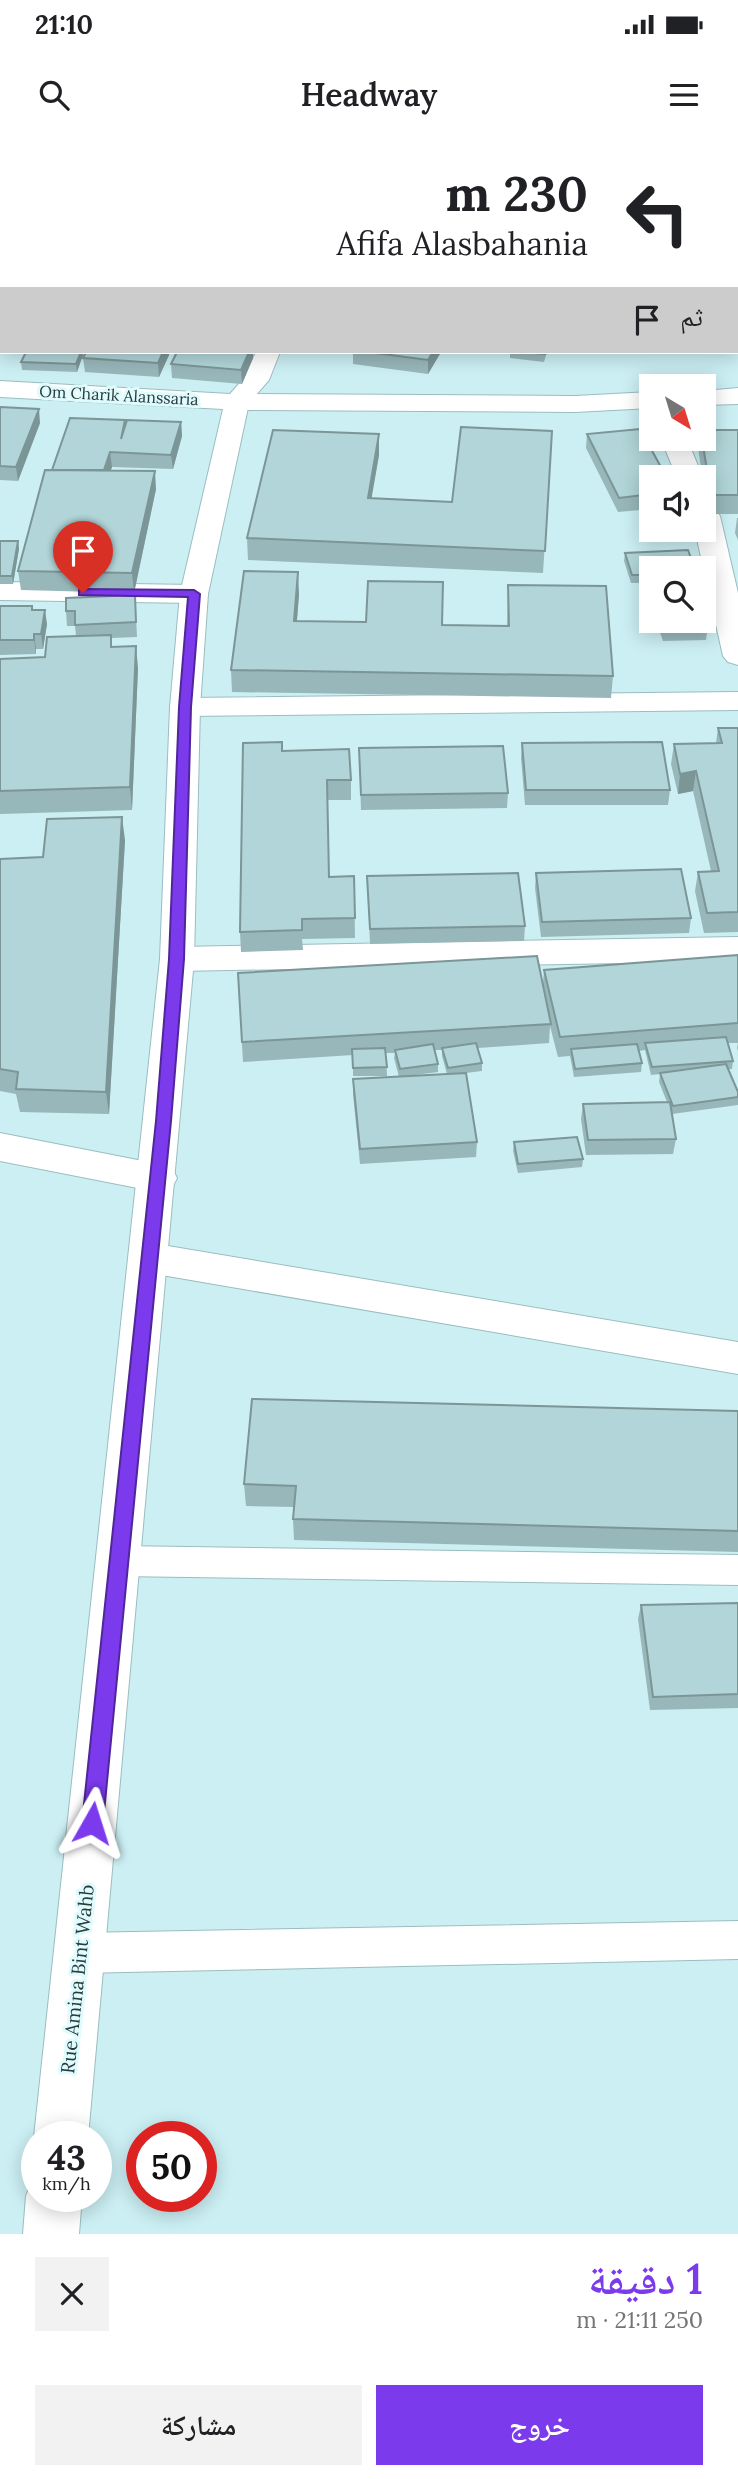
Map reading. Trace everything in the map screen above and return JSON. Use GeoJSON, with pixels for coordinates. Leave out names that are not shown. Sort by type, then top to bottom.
{"type":"FeatureCollection","features":[{"type":"Feature","properties":{"kind":"street"},"geometry":{"type":"LineString","coordinates":[[237,402],[256,380],[267,354]]}},
{"type":"Feature","properties":{"kind":"street","name":"Om Charik Alanssaria"},"geometry":{"type":"LineString","coordinates":[[0,389],[237,402],[575,404],[639,401]]}},
{"type":"Feature","properties":{"kind":"street"},"geometry":{"type":"LineString","coordinates":[[716,397],[738,396]]}},
{"type":"Feature","properties":{"kind":"street","name":"Rue Amina Bint Wahb"},"geometry":{"type":"LineString","coordinates":[[63,2121],[158,1178],[177,959],[185,707],[194,594],[237,402]]}},
{"type":"Feature","properties":{"kind":"street"},"geometry":{"type":"LineString","coordinates":[[716,515],[738,519]]}},
{"type":"Feature","properties":{"kind":"street"},"geometry":{"type":"LineString","coordinates":[[712,542],[738,656]]}},
{"type":"Feature","properties":{"kind":"street"},"geometry":{"type":"LineString","coordinates":[[0,591],[194,594]]}},
{"type":"Feature","properties":{"kind":"street"},"geometry":{"type":"LineString","coordinates":[[185,707],[738,701]]}},
{"type":"Feature","properties":{"kind":"street"},"geometry":{"type":"LineString","coordinates":[[177,959],[738,949]]}},
{"type":"Feature","properties":{"kind":"street"},"geometry":{"type":"LineString","coordinates":[[0,1147],[158,1178]]}},
{"type":"Feature","properties":{"kind":"street"},"geometry":{"type":"LineString","coordinates":[[150,1258],[738,1358]]}},
{"type":"Feature","properties":{"kind":"street"},"geometry":{"type":"LineString","coordinates":[[51,2234],[53,2212]]}},
{"type":"Feature","properties":{"kind":"lane"},"geometry":{"type":"LineString","coordinates":[[119,1562],[738,1570]]}},
{"type":"Feature","properties":{"kind":"lane"},"geometry":{"type":"LineString","coordinates":[[79,1953],[738,1940]]}},
{"type":"Feature","properties":{"kind":"building"},"geometry":{"type":"Polygon","coordinates":[[[25,354],[80,354],[76,364],[21,362],[25,354]]]}},
{"type":"Feature","properties":{"kind":"building"},"geometry":{"type":"Polygon","coordinates":[[[85,354],[162,354],[158,363],[83,358],[85,354]]]}},
{"type":"Feature","properties":{"kind":"building"},"geometry":{"type":"Polygon","coordinates":[[[176,354],[248,354],[241,370],[171,364],[176,354]]]}},
{"type":"Feature","properties":{"kind":"building"},"geometry":{"type":"Polygon","coordinates":[[[383,354],[432,354],[428,360],[383,354]]]}},
{"type":"Feature","properties":{"kind":"building"},"geometry":{"type":"Polygon","coordinates":[[[0,407],[39,409],[16,467],[0,466],[0,407]]]}},
{"type":"Feature","properties":{"kind":"building"},"geometry":{"type":"Polygon","coordinates":[[[70,418],[125,420],[121,439],[127,420],[181,422],[171,455],[110,452],[104,470],[52,470],[70,418]]]}},
{"type":"Feature","properties":{"kind":"building"},"geometry":{"type":"Polygon","coordinates":[[[461,427],[552,431],[545,551],[247,538],[273,430],[379,434],[368,498],[452,502],[461,427]]]}},
{"type":"Feature","properties":{"kind":"building"},"geometry":{"type":"Polygon","coordinates":[[[639,429],[639,452],[653,452],[660,465],[639,465],[639,496],[619,498],[587,434],[639,429]]]}},
{"type":"Feature","properties":{"kind":"building"},"geometry":{"type":"Polygon","coordinates":[[[716,430],[738,430],[738,495],[716,495],[716,465],[706,465],[704,452],[716,452],[716,430]]]}},
{"type":"Feature","properties":{"kind":"building"},"geometry":{"type":"Polygon","coordinates":[[[45,470],[155,471],[132,573],[18,571],[45,470]]]}},
{"type":"Feature","properties":{"kind":"building"},"geometry":{"type":"Polygon","coordinates":[[[0,541],[18,541],[12,576],[0,576],[0,541]]]}},
{"type":"Feature","properties":{"kind":"building"},"geometry":{"type":"Polygon","coordinates":[[[688,550],[690,556],[639,556],[639,575],[632,575],[625,553],[688,550]]]}},
{"type":"Feature","properties":{"kind":"building"},"geometry":{"type":"Polygon","coordinates":[[[244,571],[298,572],[294,621],[366,622],[368,581],[443,582],[442,625],[509,626],[508,585],[606,586],[613,676],[231,670],[244,571]]]}},
{"type":"Feature","properties":{"kind":"building"},"geometry":{"type":"Polygon","coordinates":[[[135,595],[136,622],[75,625],[75,611],[66,611],[66,598],[135,595]]]}},
{"type":"Feature","properties":{"kind":"building"},"geometry":{"type":"Polygon","coordinates":[[[0,606],[32,606],[32,610],[45,610],[41,634],[34,634],[34,640],[0,640],[0,606]]]}},
{"type":"Feature","properties":{"kind":"building"},"geometry":{"type":"Polygon","coordinates":[[[111,635],[111,647],[136,646],[130,787],[0,791],[0,659],[45,657],[47,637],[111,635]]]}},
{"type":"Feature","properties":{"kind":"building"},"geometry":{"type":"Polygon","coordinates":[[[718,728],[738,728],[738,912],[707,913],[698,872],[719,871],[696,771],[680,774],[674,744],[722,743],[718,728]]]}},
{"type":"Feature","properties":{"kind":"building"},"geometry":{"type":"Polygon","coordinates":[[[282,742],[282,751],[349,749],[351,780],[327,780],[329,877],[354,876],[355,918],[302,919],[302,930],[240,932],[243,743],[282,742]]]}},
{"type":"Feature","properties":{"kind":"building"},"geometry":{"type":"Polygon","coordinates":[[[662,742],[670,790],[526,790],[522,743],[662,742]]]}},
{"type":"Feature","properties":{"kind":"building"},"geometry":{"type":"Polygon","coordinates":[[[503,746],[508,793],[361,795],[359,748],[503,746]]]}},
{"type":"Feature","properties":{"kind":"building"},"geometry":{"type":"Polygon","coordinates":[[[122,817],[106,1092],[16,1089],[18,1072],[0,1069],[0,859],[43,857],[47,819],[122,817]]]}},
{"type":"Feature","properties":{"kind":"building"},"geometry":{"type":"Polygon","coordinates":[[[681,869],[691,918],[542,922],[536,873],[681,869]]]}},
{"type":"Feature","properties":{"kind":"building"},"geometry":{"type":"Polygon","coordinates":[[[518,873],[525,926],[370,929],[367,876],[518,873]]]}},
{"type":"Feature","properties":{"kind":"building"},"geometry":{"type":"Polygon","coordinates":[[[738,955],[738,1023],[560,1037],[544,970],[738,955]]]}},
{"type":"Feature","properties":{"kind":"building"},"geometry":{"type":"Polygon","coordinates":[[[537,956],[551,1024],[242,1042],[238,973],[537,956]]]}},
{"type":"Feature","properties":{"kind":"building"},"geometry":{"type":"Polygon","coordinates":[[[726,1037],[733,1061],[652,1067],[645,1043],[726,1037]]]}},
{"type":"Feature","properties":{"kind":"building"},"geometry":{"type":"Polygon","coordinates":[[[476,1043],[482,1063],[448,1068],[442,1048],[476,1043]]]}},
{"type":"Feature","properties":{"kind":"building"},"geometry":{"type":"Polygon","coordinates":[[[433,1044],[438,1064],[400,1069],[395,1050],[433,1044]]]}},
{"type":"Feature","properties":{"kind":"building"},"geometry":{"type":"Polygon","coordinates":[[[637,1044],[642,1063],[575,1069],[571,1049],[637,1044]]]}},
{"type":"Feature","properties":{"kind":"building"},"geometry":{"type":"Polygon","coordinates":[[[385,1048],[387,1067],[353,1068],[352,1049],[385,1048]]]}},
{"type":"Feature","properties":{"kind":"building"},"geometry":{"type":"Polygon","coordinates":[[[726,1064],[738,1097],[673,1106],[660,1073],[726,1064]]]}},
{"type":"Feature","properties":{"kind":"building"},"geometry":{"type":"Polygon","coordinates":[[[466,1073],[477,1142],[360,1149],[353,1079],[466,1073]]]}},
{"type":"Feature","properties":{"kind":"building"},"geometry":{"type":"Polygon","coordinates":[[[670,1102],[676,1139],[588,1140],[583,1104],[670,1102]]]}},
{"type":"Feature","properties":{"kind":"building"},"geometry":{"type":"Polygon","coordinates":[[[577,1137],[583,1159],[518,1164],[514,1142],[577,1137]]]}},
{"type":"Feature","properties":{"kind":"building"},"geometry":{"type":"Polygon","coordinates":[[[252,1399],[738,1411],[738,1531],[293,1519],[296,1486],[244,1484],[252,1399]]]}},
{"type":"Feature","properties":{"kind":"building"},"geometry":{"type":"Polygon","coordinates":[[[738,1603],[738,1694],[653,1697],[641,1605],[738,1603]]]}},
{"type":"Feature","properties":{"kind":"route"},"geometry":{"type":"LineString","coordinates":[[83,593],[194,594],[185,707],[177,959],[150,1258],[92,1823]]}}]}
